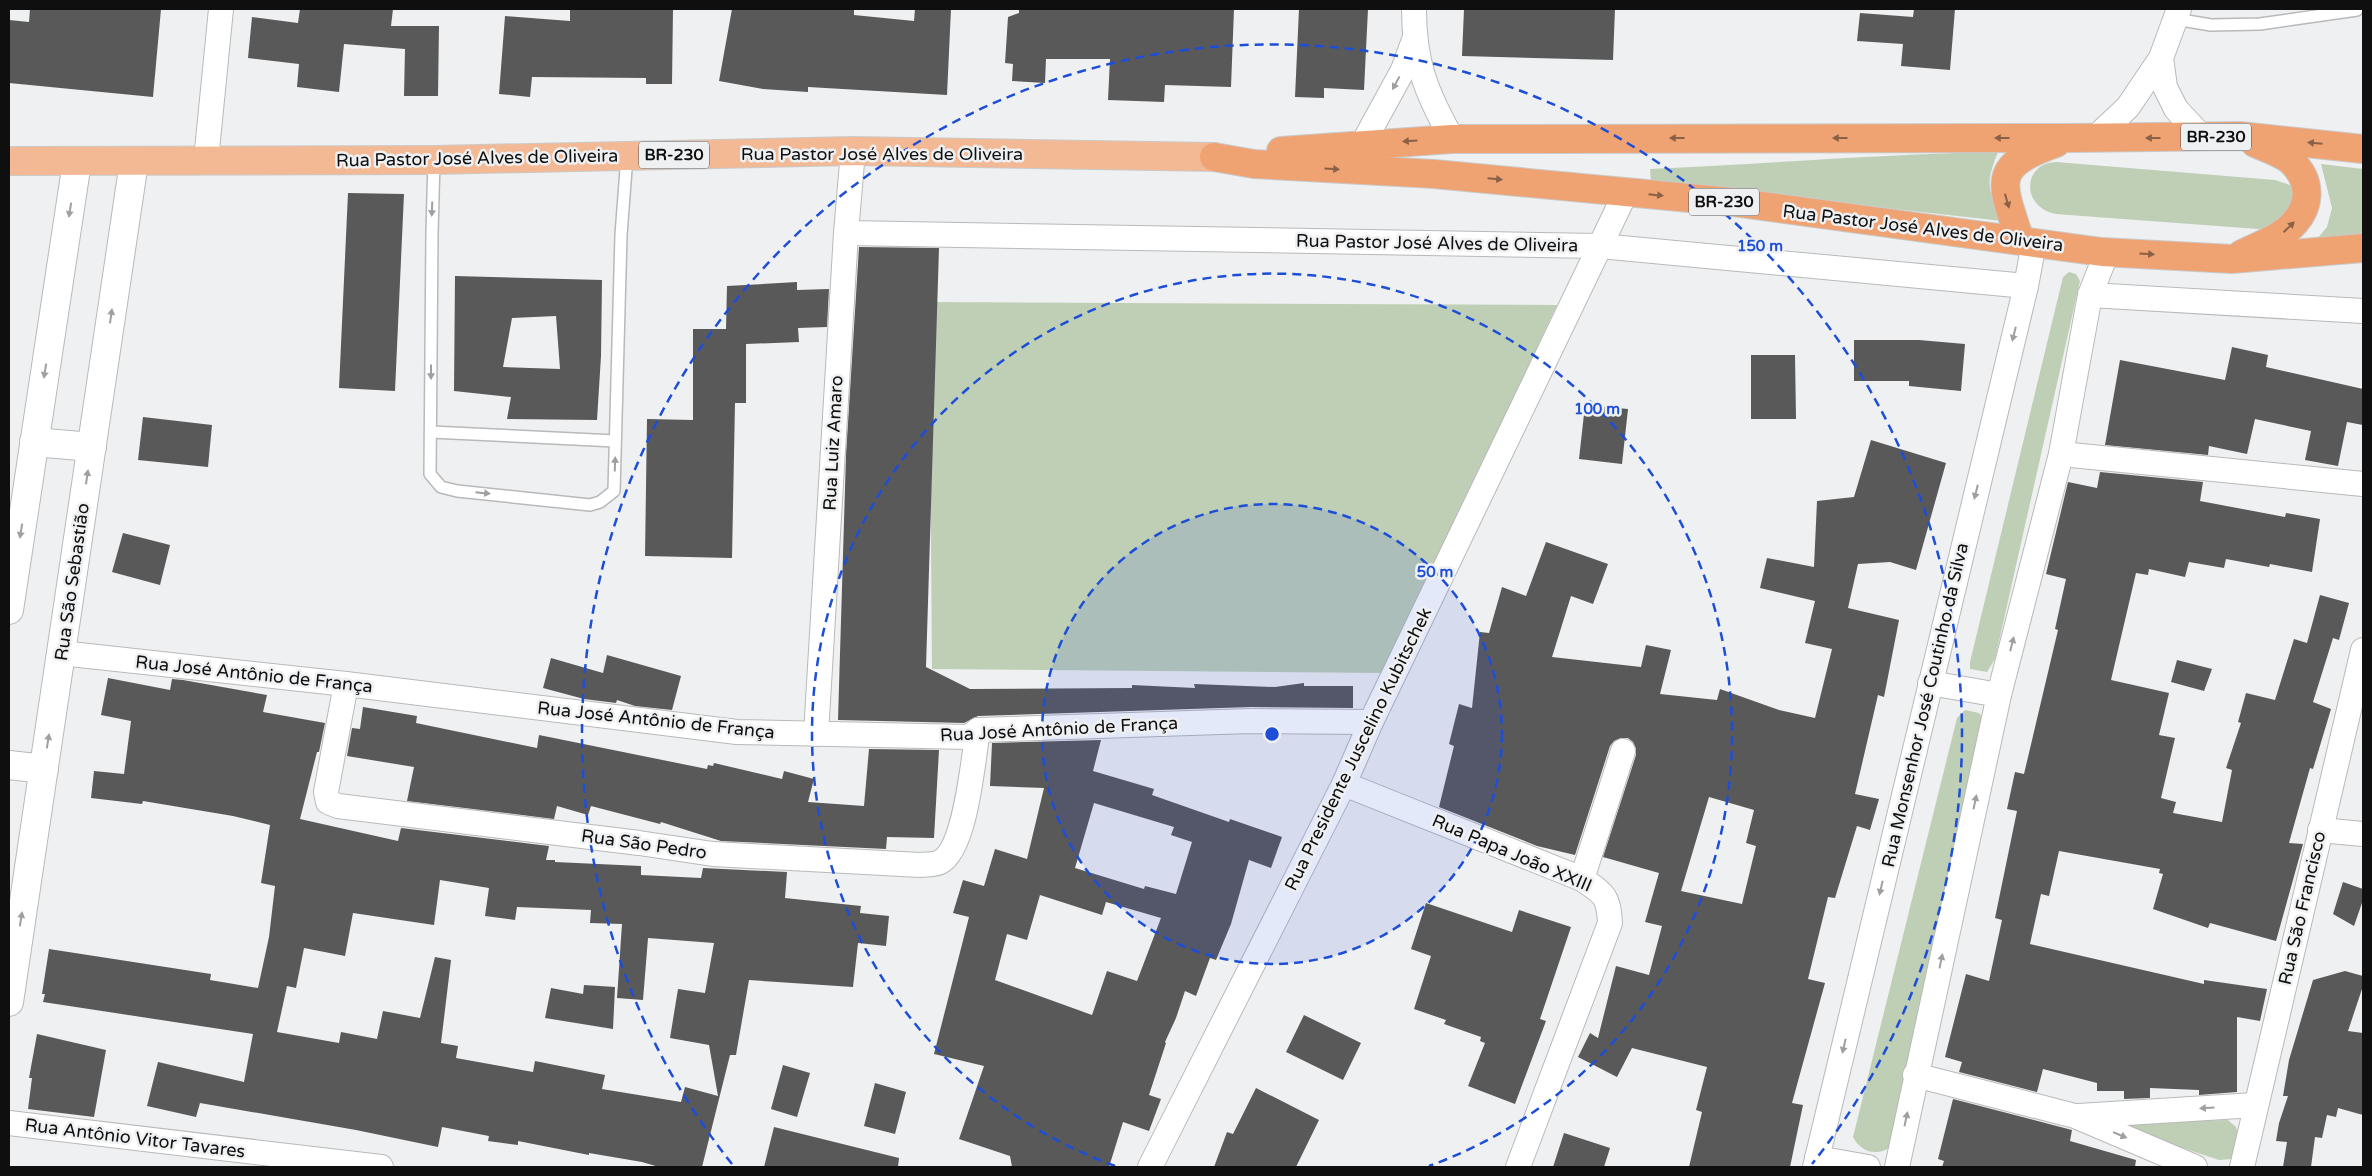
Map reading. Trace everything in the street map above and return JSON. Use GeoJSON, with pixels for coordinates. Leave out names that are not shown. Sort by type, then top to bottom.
{"type":"FeatureCollection","features":[{"type":"Feature","properties":{"kind":"highway","name":"Rua Pastor José Alves de Oliveira"},"geometry":{"type":"LineString","coordinates":[[1214,157],[1452,138],[2203,138],[2240,136],[2363,149]]}},
{"type":"Feature","properties":{"kind":"highway"},"geometry":{"type":"LineString","coordinates":[[2232,259],[2287,230],[2304,211],[2308,191],[2301,172],[2289,159],[2240,136]]}},
{"type":"Feature","properties":{"kind":"highway"},"geometry":{"type":"LineString","coordinates":[[2027,241],[2005,191],[2004,182],[2009,168],[2022,156],[2069,138]]}},
{"type":"Feature","properties":{"kind":"highway","name":"Rua Pastor José Alves de Oliveira"},"geometry":{"type":"LineString","coordinates":[[1214,157],[1254,164],[1434,174],[1732,202],[2107,252],[2232,259],[2363,248]]}},
{"type":"Feature","properties":{"kind":"main road","name":"Rua Pastor José Alves de Oliveira"},"geometry":{"type":"LineString","coordinates":[[9,161],[434,160],[853,152],[1214,157]]}},
{"type":"Feature","properties":{"kind":"main road"},"geometry":{"type":"LineString","coordinates":[[9,610],[77,162]]}},
{"type":"Feature","properties":{"kind":"main road","name":"Rua São Sebastião"},"geometry":{"type":"LineString","coordinates":[[9,1002],[134,162]]}},
{"type":"Feature","properties":{"kind":"main road"},"geometry":{"type":"LineString","coordinates":[[34,442],[92,447]]}},
{"type":"Feature","properties":{"kind":"main road"},"geometry":{"type":"LineString","coordinates":[[9,765],[44,769]]}},
{"type":"Feature","properties":{"kind":"street"},"geometry":{"type":"LineString","coordinates":[[206,160],[221,9]]}},
{"type":"Feature","properties":{"kind":"street"},"geometry":{"type":"LineString","coordinates":[[1414,9],[1414,38],[1420,72],[1428,94],[1452,138]]}},
{"type":"Feature","properties":{"kind":"street"},"geometry":{"type":"LineString","coordinates":[[2095,138],[2128,107],[2161,58],[2177,14]]}},
{"type":"Feature","properties":{"kind":"street"},"geometry":{"type":"LineString","coordinates":[[1362,145],[1403,70],[1414,38]]}},
{"type":"Feature","properties":{"kind":"street"},"geometry":{"type":"LineString","coordinates":[[2161,58],[2165,86],[2176,109],[2203,138]]}},
{"type":"Feature","properties":{"kind":"street","name":"Rua Luiz Amaro"},"geometry":{"type":"LineString","coordinates":[[816,734],[846,233],[853,152]]}},
{"type":"Feature","properties":{"kind":"street","name":"Rua Presidente Juscelino Kubitschek"},"geometry":{"type":"LineString","coordinates":[[1150,1167],[1344,784],[1371,722],[1626,192]]}},
{"type":"Feature","properties":{"kind":"street","name":"Rua Pastor José Alves de Oliveira"},"geometry":{"type":"LineString","coordinates":[[846,233],[1600,246],[2026,286]]}},
{"type":"Feature","properties":{"kind":"street","name":"Rua Monsenhor José Coutinho da Silva"},"geometry":{"type":"LineString","coordinates":[[1816,1162],[2026,286],[2027,241]]}},
{"type":"Feature","properties":{"kind":"street"},"geometry":{"type":"LineString","coordinates":[[1897,1167],[1915,1075],[1998,695],[2061,454],[2090,295],[2107,252]]}},
{"type":"Feature","properties":{"kind":"street"},"geometry":{"type":"LineString","coordinates":[[2090,295],[2363,310]]}},
{"type":"Feature","properties":{"kind":"street"},"geometry":{"type":"LineString","coordinates":[[2061,454],[2363,484]]}},
{"type":"Feature","properties":{"kind":"street","name":"Rua São Francisco"},"geometry":{"type":"LineString","coordinates":[[2242,1167],[2363,650]]}},
{"type":"Feature","properties":{"kind":"street","name":"Rua José Antônio de França"},"geometry":{"type":"LineString","coordinates":[[61,653],[346,684],[737,732],[969,737],[978,730],[1251,720],[1371,722]]}},
{"type":"Feature","properties":{"kind":"street"},"geometry":{"type":"LineString","coordinates":[[1930,683],[1998,695]]}},
{"type":"Feature","properties":{"kind":"street","name":"Rua São Pedro"},"geometry":{"type":"LineString","coordinates":[[346,684],[326,792],[328,802],[338,806],[629,841],[713,854],[920,865],[940,862],[954,848],[962,825],[978,730]]}},
{"type":"Feature","properties":{"kind":"street"},"geometry":{"type":"LineString","coordinates":[[1582,879],[1623,751]]}},
{"type":"Feature","properties":{"kind":"street","name":"Rua Papa João XXIII"},"geometry":{"type":"LineString","coordinates":[[1344,784],[1582,879],[1604,893],[1609,908],[1610,923],[1518,1167]]}},
{"type":"Feature","properties":{"kind":"street"},"geometry":{"type":"LineString","coordinates":[[2320,830],[2363,834]]}},
{"type":"Feature","properties":{"kind":"street"},"geometry":{"type":"LineString","coordinates":[[1915,1075],[2075,1116],[2195,1167]]}},
{"type":"Feature","properties":{"kind":"street"},"geometry":{"type":"LineString","coordinates":[[2075,1116],[2255,1105]]}},
{"type":"Feature","properties":{"kind":"street","name":"Rua Antônio Vitor Tavares"},"geometry":{"type":"LineString","coordinates":[[9,1123],[381,1167]]}},
{"type":"Feature","properties":{"kind":"street"},"geometry":{"type":"LineString","coordinates":[[1816,1162],[1868,1167]]}},
{"type":"Feature","properties":{"kind":"lane"},"geometry":{"type":"LineString","coordinates":[[2177,14],[2211,25],[2260,24],[2357,10]]}},
{"type":"Feature","properties":{"kind":"lane"},"geometry":{"type":"LineString","coordinates":[[434,160],[430,474],[441,488],[590,505],[600,502],[614,491],[621,235],[627,156]]}},
{"type":"Feature","properties":{"kind":"lane"},"geometry":{"type":"LineString","coordinates":[[431,432],[615,441]]}},
{"type":"Feature","properties":{"kind":"green space"},"geometry":{"type":"Polygon","coordinates":[[[1998,152],[1991,173],[1990,187],[2002,221],[1651,182],[1650,169],[1911,155],[1998,152]]]}},
{"type":"Feature","properties":{"kind":"green space"},"geometry":{"type":"Polygon","coordinates":[[[2056,162],[2275,180],[2290,185],[2298,198],[2271,230],[2056,214],[2045,210],[2036,203],[2030,186],[2032,177],[2037,170],[2045,164],[2056,162]]]}},
{"type":"Feature","properties":{"kind":"green space"},"geometry":{"type":"Polygon","coordinates":[[[2321,164],[2363,169],[2363,239],[2312,245],[2327,227],[2332,208],[2321,164]]]}},
{"type":"Feature","properties":{"kind":"green space"},"geometry":{"type":"Polygon","coordinates":[[[2069,272],[2076,274],[2080,281],[1995,659],[1987,672],[1970,669],[1970,662],[2063,277],[2069,272]]]}},
{"type":"Feature","properties":{"kind":"green space"},"geometry":{"type":"Polygon","coordinates":[[[929,302],[1557,305],[1385,673],[932,669],[929,302]]]}},
{"type":"Feature","properties":{"kind":"green space"},"geometry":{"type":"Polygon","coordinates":[[[1965,710],[1979,713],[1986,722],[1893,1146],[1882,1151],[1871,1152],[1861,1147],[1853,1137],[1957,718],[1965,710]]]}},
{"type":"Feature","properties":{"kind":"green space"},"geometry":{"type":"Polygon","coordinates":[[[2124,1120],[2148,1122],[2228,1120],[2236,1127],[2241,1141],[2236,1154],[2231,1159],[2219,1160],[2123,1128],[2124,1120]]]}},
{"type":"Feature","properties":{"kind":"building"},"geometry":{"type":"Polygon","coordinates":[[[30,9],[161,9],[153,97],[9,83],[9,20],[29,22],[30,9]]]}},
{"type":"Feature","properties":{"kind":"building"},"geometry":{"type":"Polygon","coordinates":[[[300,9],[393,9],[391,26],[439,26],[438,96],[404,96],[405,49],[344,44],[339,92],[297,87],[299,64],[248,58],[252,17],[298,23],[300,9]]]}},
{"type":"Feature","properties":{"kind":"building"},"geometry":{"type":"Polygon","coordinates":[[[570,9],[673,9],[672,84],[646,84],[646,78],[532,77],[530,97],[499,94],[505,16],[570,21],[570,9]]]}},
{"type":"Feature","properties":{"kind":"building"},"geometry":{"type":"Polygon","coordinates":[[[732,9],[854,9],[854,15],[914,21],[915,9],[951,9],[947,95],[808,87],[808,92],[763,89],[719,81],[732,9]]]}},
{"type":"Feature","properties":{"kind":"building"},"geometry":{"type":"Polygon","coordinates":[[[1019,9],[1234,9],[1231,87],[1165,85],[1164,102],[1108,100],[1110,59],[1046,59],[1045,83],[1012,81],[1013,64],[1005,63],[1008,17],[1019,13],[1019,9]]]}},
{"type":"Feature","properties":{"kind":"building"},"geometry":{"type":"Polygon","coordinates":[[[1299,9],[1368,9],[1364,90],[1324,88],[1324,98],[1295,97],[1299,9]]]}},
{"type":"Feature","properties":{"kind":"building"},"geometry":{"type":"Polygon","coordinates":[[[1464,9],[1615,9],[1613,60],[1462,56],[1464,9]]]}},
{"type":"Feature","properties":{"kind":"building"},"geometry":{"type":"Polygon","coordinates":[[[1914,9],[1955,9],[1950,70],[1901,66],[1903,44],[1857,41],[1860,13],[1913,17],[1914,9]]]}},
{"type":"Feature","properties":{"kind":"building"},"geometry":{"type":"Polygon","coordinates":[[[348,193],[404,194],[395,391],[339,388],[348,193]]]}},
{"type":"Feature","properties":{"kind":"building"},"geometry":{"type":"Polygon","coordinates":[[[859,247],[939,248],[926,667],[970,689],[1132,688],[1132,685],[1195,688],[1194,684],[1275,687],[1304,683],[1304,686],[1353,686],[1353,708],[1251,707],[978,716],[964,723],[838,720],[846,455],[859,247]]]}},
{"type":"Feature","properties":{"kind":"building"},"geometry":{"type":"Polygon","coordinates":[[[455,276],[602,280],[601,356],[597,420],[507,419],[511,397],[454,391],[455,276]],[[556,316],[512,318],[503,367],[560,369],[556,316]]]}},
{"type":"Feature","properties":{"kind":"building"},"geometry":{"type":"Polygon","coordinates":[[[797,282],[797,290],[829,289],[827,327],[798,328],[799,342],[746,344],[746,403],[735,403],[732,558],[645,556],[647,419],[693,420],[693,329],[726,329],[727,286],[797,282]]]}},
{"type":"Feature","properties":{"kind":"building"},"geometry":{"type":"Polygon","coordinates":[[[1854,340],[1919,340],[1965,344],[1961,391],[1909,386],[1909,381],[1854,381],[1854,340]]]}},
{"type":"Feature","properties":{"kind":"building"},"geometry":{"type":"Polygon","coordinates":[[[2232,347],[2268,355],[2266,367],[2363,389],[2363,425],[2347,422],[2338,466],[2305,460],[2311,431],[2255,419],[2247,454],[2209,446],[2208,455],[2105,445],[2120,360],[2225,380],[2232,347]]]}},
{"type":"Feature","properties":{"kind":"building"},"geometry":{"type":"Polygon","coordinates":[[[1751,355],[1795,355],[1796,419],[1751,419],[1751,355]]]}},
{"type":"Feature","properties":{"kind":"building"},"geometry":{"type":"Polygon","coordinates":[[[1585,405],[1628,409],[1622,464],[1579,459],[1585,405]]]}},
{"type":"Feature","properties":{"kind":"building"},"geometry":{"type":"Polygon","coordinates":[[[143,417],[212,425],[208,467],[138,460],[143,417]]]}},
{"type":"Feature","properties":{"kind":"building"},"geometry":{"type":"Polygon","coordinates":[[[1871,440],[1946,463],[1916,570],[1890,562],[1858,564],[1848,608],[1899,620],[1884,697],[1878,695],[1855,794],[1879,799],[1870,830],[1857,826],[1835,898],[1828,897],[1808,979],[1825,983],[1792,1103],[1803,1105],[1790,1167],[1689,1167],[1702,1112],[1696,1110],[1707,1067],[1632,1048],[1617,1077],[1578,1057],[1590,1033],[1598,1038],[1616,966],[1649,975],[1662,926],[1645,922],[1659,873],[1603,857],[1636,755],[1633,742],[1628,738],[1621,738],[1614,741],[1610,746],[1575,855],[1537,846],[1439,807],[1454,746],[1449,744],[1459,704],[1472,708],[1480,632],[1489,633],[1502,587],[1526,596],[1546,542],[1608,564],[1593,604],[1571,596],[1552,657],[1641,667],[1646,645],[1671,650],[1660,694],[1717,700],[1720,689],[1779,710],[1815,718],[1832,649],[1805,643],[1815,601],[1760,588],[1767,558],[1814,567],[1817,501],[1854,497],[1871,440]],[[1709,797],[1681,891],[1742,904],[1756,846],[1746,843],[1754,810],[1709,797]]]}},
{"type":"Feature","properties":{"kind":"building"},"geometry":{"type":"Polygon","coordinates":[[[2100,472],[2203,482],[2200,501],[2285,517],[2286,513],[2320,519],[2312,572],[2270,564],[2269,567],[2226,559],[2224,568],[2189,562],[2185,577],[2149,569],[2148,575],[2136,573],[2111,680],[2169,693],[2159,735],[2175,738],[2161,798],[2176,802],[2173,813],[2222,822],[2232,770],[2226,768],[2241,723],[2238,722],[2246,693],[2275,700],[2294,639],[2307,643],[2320,595],[2349,603],[2339,640],[2333,638],[2313,702],[2331,709],[2313,769],[2310,768],[2289,843],[2303,844],[2276,941],[2210,923],[2208,928],[2153,909],[2163,874],[2159,873],[2160,869],[2059,851],[2049,896],[2041,894],[2030,944],[2204,984],[2204,980],[2267,989],[2260,1021],[2237,1017],[2237,1092],[2199,1095],[2199,1090],[2150,1088],[2150,1098],[2124,1099],[2124,1091],[2097,1091],[2097,1083],[2043,1069],[2037,1092],[1959,1072],[1962,1062],[1945,1057],[1966,974],[1989,981],[2002,920],[1995,918],[2017,811],[2007,809],[2015,772],[2024,774],[2058,630],[2055,629],[2066,579],[2046,574],[2068,482],[2097,488],[2100,472]]]}},
{"type":"Feature","properties":{"kind":"building"},"geometry":{"type":"Polygon","coordinates":[[[123,533],[170,545],[160,585],[112,572],[123,533]]]}},
{"type":"Feature","properties":{"kind":"building"},"geometry":{"type":"Polygon","coordinates":[[[607,655],[681,676],[672,710],[635,706],[617,700],[616,703],[584,699],[543,688],[551,658],[603,673],[607,655]]]}},
{"type":"Feature","properties":{"kind":"building"},"geometry":{"type":"Polygon","coordinates":[[[2177,660],[2212,669],[2204,691],[2171,682],[2177,660]]]}},
{"type":"Feature","properties":{"kind":"building"},"geometry":{"type":"Polygon","coordinates":[[[108,678],[170,690],[172,679],[183,680],[267,695],[263,712],[325,723],[319,752],[317,752],[300,819],[398,841],[401,828],[549,846],[546,860],[641,866],[641,875],[701,878],[703,868],[787,872],[785,898],[861,906],[860,913],[889,916],[886,946],[858,943],[853,987],[749,980],[736,1055],[730,1055],[702,1167],[659,1167],[642,1162],[589,1153],[589,1155],[518,1141],[518,1145],[488,1141],[489,1136],[442,1127],[438,1147],[356,1130],[200,1103],[196,1117],[147,1106],[158,1062],[244,1082],[253,1034],[43,1002],[45,994],[42,994],[49,949],[211,974],[210,980],[258,988],[269,937],[275,886],[261,883],[270,825],[233,816],[143,801],[142,804],[91,798],[94,771],[124,774],[131,721],[101,715],[108,678]],[[440,880],[434,925],[353,913],[345,956],[304,948],[296,988],[287,986],[277,1032],[339,1043],[341,1032],[377,1039],[383,1011],[420,1018],[435,957],[451,960],[441,1043],[458,1046],[456,1058],[533,1072],[535,1061],[605,1075],[602,1089],[681,1102],[685,1087],[718,1096],[709,1045],[670,1038],[678,989],[705,993],[714,943],[648,938],[643,1000],[617,998],[622,924],[590,923],[591,910],[517,907],[515,920],[485,916],[489,888],[440,880]]]}},
{"type":"Feature","properties":{"kind":"building"},"geometry":{"type":"Polygon","coordinates":[[[363,707],[417,716],[416,723],[537,748],[539,735],[707,769],[708,765],[713,766],[714,763],[782,779],[784,771],[814,779],[808,802],[864,806],[869,749],[939,750],[934,838],[887,837],[886,849],[721,841],[661,822],[660,824],[591,806],[588,815],[557,806],[554,819],[407,801],[414,767],[347,756],[352,728],[360,729],[363,707]]]}},
{"type":"Feature","properties":{"kind":"building"},"geometry":{"type":"Polygon","coordinates":[[[1101,740],[1093,771],[1154,789],[1152,795],[1229,822],[1230,819],[1282,837],[1271,868],[1249,860],[1231,924],[1216,960],[1210,958],[1196,996],[1185,991],[1165,1042],[1149,1095],[1161,1099],[1149,1131],[1123,1122],[1109,1167],[1012,1167],[1010,1156],[959,1139],[984,1066],[934,1054],[969,917],[953,913],[963,880],[984,886],[995,849],[1027,859],[1044,788],[990,786],[992,743],[1101,740]],[[1094,803],[1075,868],[1144,889],[1145,886],[1176,894],[1192,842],[1171,835],[1174,827],[1094,803]],[[1040,895],[1027,940],[1007,934],[995,980],[1092,1015],[1107,971],[1137,981],[1161,918],[1106,902],[1102,915],[1040,895]]]}},
{"type":"Feature","properties":{"kind":"building"},"geometry":{"type":"Polygon","coordinates":[[[2343,882],[2363,889],[2363,900],[2354,926],[2333,914],[2343,882]]]}},
{"type":"Feature","properties":{"kind":"building"},"geometry":{"type":"Polygon","coordinates":[[[1426,903],[1512,932],[1519,910],[1571,927],[1540,1019],[1546,1021],[1515,1104],[1468,1086],[1485,1043],[1480,1041],[1481,1037],[1444,1024],[1446,1020],[1414,1009],[1431,956],[1411,949],[1426,903]]]}},
{"type":"Feature","properties":{"kind":"building"},"geometry":{"type":"Polygon","coordinates":[[[2345,971],[2363,976],[2363,986],[2348,1031],[2363,1033],[2363,1115],[2338,1108],[2336,1117],[2327,1115],[2322,1138],[2315,1137],[2311,1167],[2283,1167],[2287,1142],[2276,1141],[2279,1123],[2288,1096],[2283,1096],[2289,1060],[2313,980],[2345,971]]]}},
{"type":"Feature","properties":{"kind":"building"},"geometry":{"type":"Polygon","coordinates":[[[584,985],[615,987],[613,1029],[545,1018],[551,988],[583,994],[584,985]]]}},
{"type":"Feature","properties":{"kind":"building"},"geometry":{"type":"Polygon","coordinates":[[[1304,1015],[1361,1043],[1343,1080],[1286,1052],[1304,1015]]]}},
{"type":"Feature","properties":{"kind":"building"},"geometry":{"type":"Polygon","coordinates":[[[37,1034],[106,1050],[94,1117],[28,1109],[32,1078],[29,1078],[37,1034]]]}},
{"type":"Feature","properties":{"kind":"building"},"geometry":{"type":"Polygon","coordinates":[[[783,1065],[810,1073],[797,1117],[771,1109],[783,1065]]]}},
{"type":"Feature","properties":{"kind":"building"},"geometry":{"type":"Polygon","coordinates":[[[875,1083],[906,1092],[895,1134],[864,1126],[875,1083]]]}},
{"type":"Feature","properties":{"kind":"building"},"geometry":{"type":"Polygon","coordinates":[[[1256,1088],[1319,1120],[1296,1167],[1214,1167],[1227,1132],[1233,1134],[1256,1088]]]}},
{"type":"Feature","properties":{"kind":"building"},"geometry":{"type":"Polygon","coordinates":[[[1953,1099],[2072,1130],[2070,1141],[2136,1160],[2135,1167],[1942,1167],[1944,1161],[1938,1159],[1953,1099]]]}},
{"type":"Feature","properties":{"kind":"building"},"geometry":{"type":"Polygon","coordinates":[[[774,1127],[899,1158],[898,1167],[764,1167],[774,1127]]]}},
{"type":"Feature","properties":{"kind":"building"},"geometry":{"type":"Polygon","coordinates":[[[1564,1133],[1610,1148],[1604,1167],[1553,1167],[1564,1133]]]}}]}
